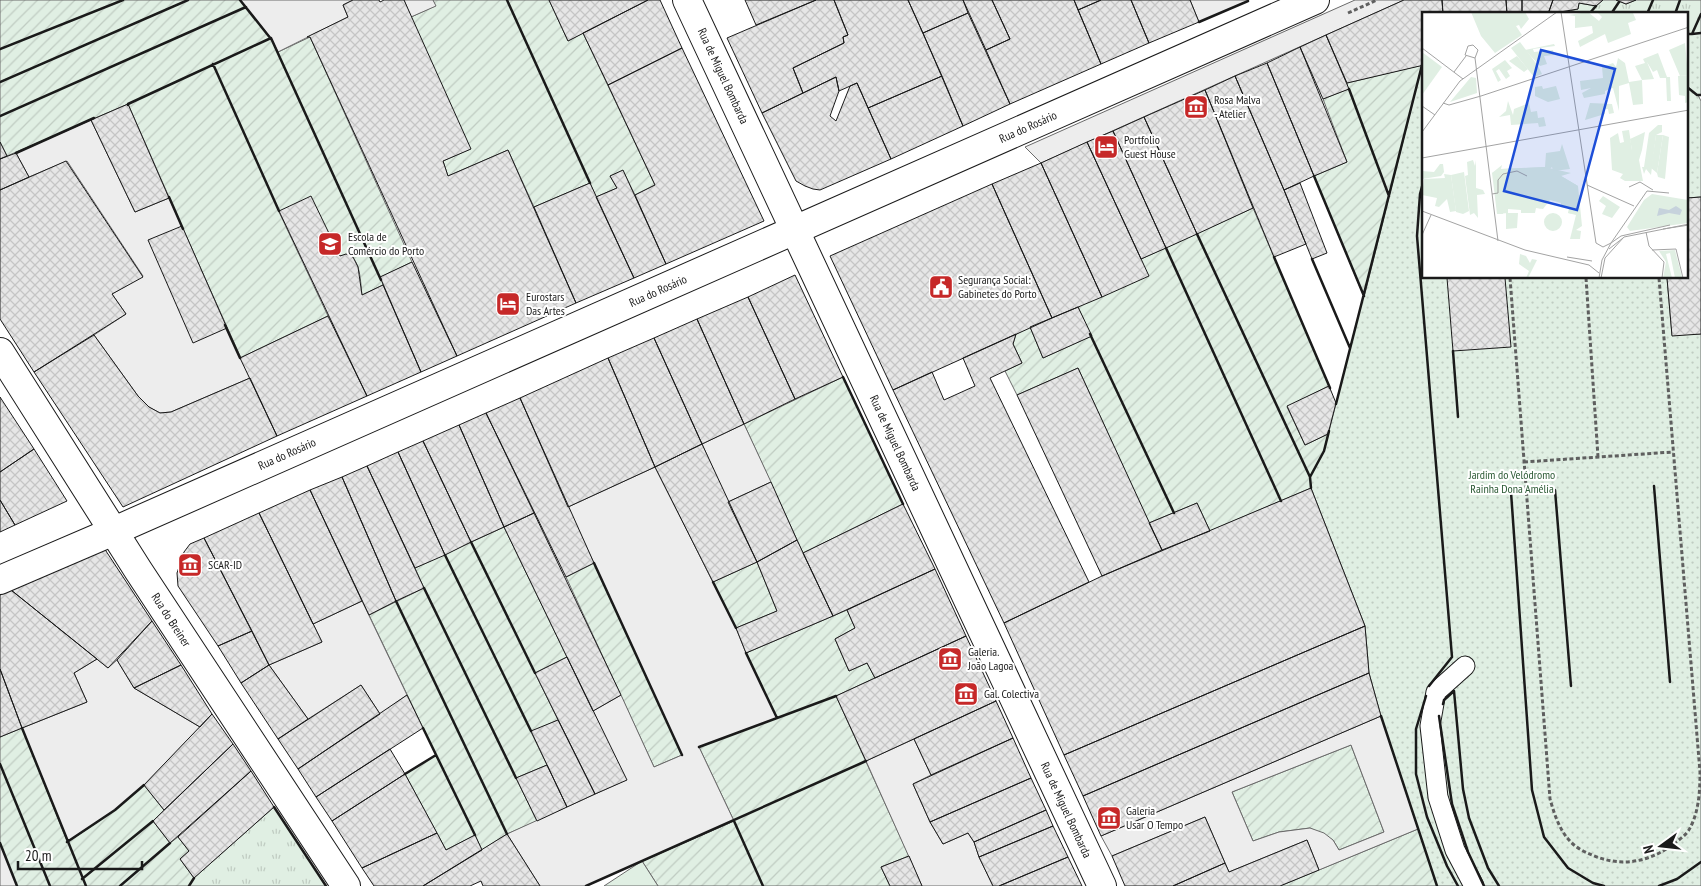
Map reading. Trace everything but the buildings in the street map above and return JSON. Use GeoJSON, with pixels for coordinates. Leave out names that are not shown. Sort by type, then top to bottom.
{"type":"FeatureCollection","features":[{"type":"Feature","properties":{"kind":"street","name":"Rua de Miguel Bombarda"},"geometry":{"type":"LineString","coordinates":[[687,0],[1102,886]]}},
{"type":"Feature","properties":{"kind":"street","name":"Rua do Rosário"},"geometry":{"type":"LineString","coordinates":[[0,580],[1316,0]]}},
{"type":"Feature","properties":{"kind":"street","name":"Rua do Breiner"},"geometry":{"type":"LineString","coordinates":[[0,352],[138,570],[346,886]]}},
{"type":"Feature","properties":{"kind":"lane"},"geometry":{"type":"LineString","coordinates":[[1465,666],[1436,692],[1430,726],[1438,797],[1455,850],[1474,886]]}},
{"type":"Feature","properties":{"kind":"path"},"geometry":{"type":"LineString","coordinates":[[1510,279],[1550,799],[1557,820],[1569,841],[1584,852],[1605,860],[1627,863],[1644,860],[1660,853],[1690,829],[1697,810],[1700,793],[1700,772],[1659,279]]}},
{"type":"Feature","properties":{"kind":"path"},"geometry":{"type":"LineString","coordinates":[[1586,279],[1598,457]]}},
{"type":"Feature","properties":{"kind":"path"},"geometry":{"type":"LineString","coordinates":[[1524,462],[1674,452]]}},
{"type":"Feature","properties":{"kind":"green space"},"geometry":{"type":"Polygon","coordinates":[[[0,0],[240,0],[271,38],[278,52],[310,37],[412,262],[381,277],[383,285],[362,295],[360,274],[352,257],[347,255],[340,256],[279,212],[328,316],[240,358],[128,104],[7,156],[0,142],[0,0]]]}},
{"type":"Feature","properties":{"kind":"green space"},"geometry":{"type":"Polygon","coordinates":[[[433,0],[549,0],[568,41],[583,33],[655,185],[635,195],[623,171],[610,176],[617,188],[596,197],[590,183],[534,207],[508,150],[448,176],[443,161],[470,149],[411,17],[435,6],[433,0]]]}},
{"type":"Feature","properties":{"kind":"green space"},"geometry":{"type":"Polygon","coordinates":[[[1603,0],[1616,0],[1626,4],[1636,0],[1701,0],[1701,95],[1688,88],[1688,12],[1565,12],[1578,9],[1579,3],[1596,6],[1603,0]]]}},
{"type":"Feature","properties":{"kind":"green space"},"geometry":{"type":"Polygon","coordinates":[[[1701,33],[1701,95],[1698,95],[1701,101],[1701,197],[1688,198],[1688,34],[1701,33]]]}},
{"type":"Feature","properties":{"kind":"green space","name":"Jardim do Velódromo Rainha Dona Amélia"},"geometry":{"type":"Polygon","coordinates":[[[1422,65],[1422,279],[1667,279],[1672,335],[1701,334],[1701,886],[1437,886],[1381,716],[1369,673],[1365,626],[1311,488],[1310,477],[1324,451],[1422,65]]]}},
{"type":"Feature","properties":{"kind":"green space"},"geometry":{"type":"Polygon","coordinates":[[[1422,65],[1364,297],[1314,176],[1347,162],[1323,99],[1348,89],[1347,83],[1422,65]]]}},
{"type":"Feature","properties":{"kind":"green space"},"geometry":{"type":"Polygon","coordinates":[[[1253,208],[1329,386],[1287,407],[1305,445],[1328,434],[1324,451],[1310,477],[1311,488],[1210,531],[1197,503],[1149,523],[1078,368],[1017,395],[1005,371],[1022,363],[1013,344],[1016,334],[1030,327],[1043,358],[1091,336],[1078,307],[1141,259],[1253,208]]]}},
{"type":"Feature","properties":{"kind":"green space"},"geometry":{"type":"Polygon","coordinates":[[[843,377],[903,504],[803,553],[744,424],[843,377]]]}},
{"type":"Feature","properties":{"kind":"green space"},"geometry":{"type":"Polygon","coordinates":[[[504,527],[567,657],[535,673],[558,720],[531,732],[547,765],[516,778],[537,821],[507,834],[482,850],[475,835],[446,850],[405,774],[436,755],[369,615],[424,588],[415,568],[504,527]]]}},
{"type":"Feature","properties":{"kind":"green space"},"geometry":{"type":"Polygon","coordinates":[[[757,562],[777,611],[736,628],[713,582],[757,562]]]}},
{"type":"Feature","properties":{"kind":"green space"},"geometry":{"type":"Polygon","coordinates":[[[594,563],[682,755],[654,767],[566,577],[594,563]]]}},
{"type":"Feature","properties":{"kind":"green space"},"geometry":{"type":"Polygon","coordinates":[[[847,610],[855,628],[835,639],[849,671],[867,663],[875,678],[836,696],[909,856],[881,867],[890,886],[658,886],[642,861],[734,821],[699,747],[777,718],[746,653],[847,610]]]}},
{"type":"Feature","properties":{"kind":"green space"},"geometry":{"type":"Polygon","coordinates":[[[22,728],[67,841],[115,810],[144,785],[164,810],[153,821],[170,843],[178,837],[189,851],[180,859],[194,878],[189,886],[17,886],[0,843],[0,737],[22,728]]]}},
{"type":"Feature","properties":{"kind":"green space"},"geometry":{"type":"Polygon","coordinates":[[[1351,745],[1384,832],[1339,850],[1333,840],[1310,828],[1279,832],[1253,841],[1232,792],[1351,745]]]}},
{"type":"Feature","properties":{"kind":"green space"},"geometry":{"type":"Polygon","coordinates":[[[274,807],[326,886],[189,886],[194,878],[274,807]]]}},
{"type":"Feature","properties":{"kind":"green space"},"geometry":{"type":"Polygon","coordinates":[[[1418,829],[1437,886],[1280,886],[1418,829]]]}},
{"type":"Feature","properties":{"kind":"green space"},"geometry":{"type":"Polygon","coordinates":[[[642,861],[658,886],[604,886],[642,861]]]}},
{"type":"Feature","properties":{"kind":"shaded area"},"geometry":{"type":"Polygon","coordinates":[[[240,0],[353,0],[343,5],[348,17],[278,52],[271,38],[240,0]]]}},
{"type":"Feature","properties":{"kind":"shaded area"},"geometry":{"type":"Polygon","coordinates":[[[404,0],[433,0],[436,6],[411,17],[404,0]]]}},
{"type":"Feature","properties":{"kind":"shaded area"},"geometry":{"type":"Polygon","coordinates":[[[1190,0],[1248,0],[1248,1],[1199,22],[1190,0]]]}},
{"type":"Feature","properties":{"kind":"shaded area"},"geometry":{"type":"Polygon","coordinates":[[[1355,0],[1404,0],[1041,163],[1025,147],[1355,0]]]}},
{"type":"Feature","properties":{"kind":"shaded area"},"geometry":{"type":"Polygon","coordinates":[[[91,120],[135,212],[169,198],[250,378],[171,412],[160,413],[149,407],[138,396],[94,335],[126,314],[112,294],[143,276],[67,161],[29,177],[16,153],[91,120]]]}},
{"type":"Feature","properties":{"kind":"shaded area"},"geometry":{"type":"Polygon","coordinates":[[[744,424],[771,482],[728,502],[702,444],[744,424]]]}},
{"type":"Feature","properties":{"kind":"shaded area"},"geometry":{"type":"Polygon","coordinates":[[[655,467],[736,628],[777,718],[699,747],[734,821],[586,886],[540,886],[507,834],[626,780],[593,711],[621,695],[654,767],[682,755],[568,507],[655,467]]]}},
{"type":"Feature","properties":{"kind":"shaded area"},"geometry":{"type":"Polygon","coordinates":[[[362,601],[407,695],[380,714],[361,685],[308,719],[269,665],[322,642],[313,624],[362,601]]]}},
{"type":"Feature","properties":{"kind":"shaded area"},"geometry":{"type":"Polygon","coordinates":[[[97,659],[108,668],[117,660],[134,688],[200,727],[144,785],[115,810],[68,842],[22,728],[87,702],[74,673],[97,659]]]}},
{"type":"Feature","properties":{"kind":"shaded area"},"geometry":{"type":"Polygon","coordinates":[[[1381,716],[1418,829],[1319,870],[1307,840],[1229,872],[1205,817],[1112,856],[1101,836],[1381,716]],[[1351,745],[1232,792],[1253,841],[1279,832],[1310,828],[1324,833],[1333,840],[1339,850],[1384,832],[1351,745]]]}},
{"type":"Feature","properties":{"kind":"shaded area"},"geometry":{"type":"Polygon","coordinates":[[[914,739],[931,775],[913,784],[930,822],[943,844],[968,833],[974,842],[993,886],[922,886],[866,761],[914,739]]]}},
{"type":"Feature","properties":{"kind":"shaded area"},"geometry":{"type":"Polygon","coordinates":[[[0,843],[17,886],[0,886],[0,843]]]}},
{"type":"Feature","properties":{"kind":"wall"},"geometry":{"type":"LineString","coordinates":[[0,49],[123,0]]}},
{"type":"Feature","properties":{"kind":"wall"},"geometry":{"type":"LineString","coordinates":[[0,82],[188,0]]}},
{"type":"Feature","properties":{"kind":"wall"},"geometry":{"type":"LineString","coordinates":[[240,0],[271,39]]}},
{"type":"Feature","properties":{"kind":"wall"},"geometry":{"type":"LineString","coordinates":[[507,0],[590,183]]}},
{"type":"Feature","properties":{"kind":"wall"},"geometry":{"type":"LineString","coordinates":[[1648,12],[1653,0]]}},
{"type":"Feature","properties":{"kind":"wall"},"geometry":{"type":"LineString","coordinates":[[1676,12],[1680,0]]}},
{"type":"Feature","properties":{"kind":"wall"},"geometry":{"type":"LineString","coordinates":[[1199,22],[1248,1]]}},
{"type":"Feature","properties":{"kind":"wall"},"geometry":{"type":"LineString","coordinates":[[1612,12],[1619,2]]}},
{"type":"Feature","properties":{"kind":"wall"},"geometry":{"type":"LineString","coordinates":[[1591,12],[1596,6]]}},
{"type":"Feature","properties":{"kind":"wall"},"geometry":{"type":"LineString","coordinates":[[0,116],[246,7]]}},
{"type":"Feature","properties":{"kind":"wall"},"geometry":{"type":"LineString","coordinates":[[1688,34],[1692,34],[1701,14]]}},
{"type":"Feature","properties":{"kind":"wall"},"geometry":{"type":"LineString","coordinates":[[1692,34],[1701,33]]}},
{"type":"Feature","properties":{"kind":"wall"},"geometry":{"type":"LineString","coordinates":[[128,105],[271,38],[381,280]]}},
{"type":"Feature","properties":{"kind":"wall"},"geometry":{"type":"LineString","coordinates":[[213,64],[279,211]]}},
{"type":"Feature","properties":{"kind":"wall"},"geometry":{"type":"LineString","coordinates":[[1336,404],[1422,65]]}},
{"type":"Feature","properties":{"kind":"wall"},"geometry":{"type":"LineString","coordinates":[[1688,88],[1697,95],[1701,95]]}},
{"type":"Feature","properties":{"kind":"wall"},"geometry":{"type":"LineString","coordinates":[[1349,89],[1389,196]]}},
{"type":"Feature","properties":{"kind":"wall"},"geometry":{"type":"LineString","coordinates":[[16,153],[94,118]]}},
{"type":"Feature","properties":{"kind":"wall"},"geometry":{"type":"LineString","coordinates":[[1314,176],[1364,296]]}},
{"type":"Feature","properties":{"kind":"wall"},"geometry":{"type":"LineString","coordinates":[[1422,186],[1417,236],[1452,657],[1429,686]]}},
{"type":"Feature","properties":{"kind":"wall"},"geometry":{"type":"LineString","coordinates":[[169,197],[183,229]]}},
{"type":"Feature","properties":{"kind":"wall"},"geometry":{"type":"LineString","coordinates":[[1197,234],[1310,477]]}},
{"type":"Feature","properties":{"kind":"wall"},"geometry":{"type":"LineString","coordinates":[[1166,248],[1281,501]]}},
{"type":"Feature","properties":{"kind":"wall"},"geometry":{"type":"LineString","coordinates":[[1274,257],[1330,388]]}},
{"type":"Feature","properties":{"kind":"wall"},"geometry":{"type":"LineString","coordinates":[[1312,259],[1350,348]]}},
{"type":"Feature","properties":{"kind":"wall"},"geometry":{"type":"LineString","coordinates":[[225,325],[240,358]]}},
{"type":"Feature","properties":{"kind":"wall"},"geometry":{"type":"LineString","coordinates":[[1090,334],[1174,513]]}},
{"type":"Feature","properties":{"kind":"wall"},"geometry":{"type":"LineString","coordinates":[[1453,351],[1458,417]]}},
{"type":"Feature","properties":{"kind":"wall"},"geometry":{"type":"LineString","coordinates":[[843,377],[903,504]]}},
{"type":"Feature","properties":{"kind":"wall"},"geometry":{"type":"LineString","coordinates":[[1311,488],[1310,477],[1324,451],[1329,431]]}},
{"type":"Feature","properties":{"kind":"wall"},"geometry":{"type":"LineString","coordinates":[[1654,486],[1670,682]]}},
{"type":"Feature","properties":{"kind":"wall"},"geometry":{"type":"LineString","coordinates":[[1555,490],[1571,686]]}},
{"type":"Feature","properties":{"kind":"wall"},"geometry":{"type":"LineString","coordinates":[[1511,492],[1532,790],[1544,837],[1568,868],[1593,883],[1604,886]]}},
{"type":"Feature","properties":{"kind":"wall"},"geometry":{"type":"LineString","coordinates":[[471,542],[535,673]]}},
{"type":"Feature","properties":{"kind":"wall"},"geometry":{"type":"LineString","coordinates":[[445,555],[531,731]]}},
{"type":"Feature","properties":{"kind":"wall"},"geometry":{"type":"LineString","coordinates":[[594,563],[682,755]]}},
{"type":"Feature","properties":{"kind":"wall"},"geometry":{"type":"LineString","coordinates":[[713,582],[736,628]]}},
{"type":"Feature","properties":{"kind":"wall"},"geometry":{"type":"LineString","coordinates":[[424,588],[516,778]]}},
{"type":"Feature","properties":{"kind":"wall"},"geometry":{"type":"LineString","coordinates":[[396,601],[507,834]]}},
{"type":"Feature","properties":{"kind":"wall"},"geometry":{"type":"LineString","coordinates":[[746,653],[777,718]]}},
{"type":"Feature","properties":{"kind":"wall"},"geometry":{"type":"LineString","coordinates":[[1454,691],[1463,789],[1469,818],[1488,868],[1499,886]]}},
{"type":"Feature","properties":{"kind":"wall"},"geometry":{"type":"LineString","coordinates":[[1443,704],[1444,700],[1454,691]]}},
{"type":"Feature","properties":{"kind":"wall"},"geometry":{"type":"LineString","coordinates":[[699,747],[836,696]]}},
{"type":"Feature","properties":{"kind":"wall"},"geometry":{"type":"LineString","coordinates":[[1426,696],[1416,729],[1416,774],[1427,817],[1447,866],[1458,886]]}},
{"type":"Feature","properties":{"kind":"wall"},"geometry":{"type":"LineString","coordinates":[[1381,716],[1437,886]]}},
{"type":"Feature","properties":{"kind":"wall"},"geometry":{"type":"LineString","coordinates":[[1439,716],[1452,804],[1468,852],[1484,886]]}},
{"type":"Feature","properties":{"kind":"wall"},"geometry":{"type":"LineString","coordinates":[[22,728],[86,886]]}},
{"type":"Feature","properties":{"kind":"wall"},"geometry":{"type":"LineString","coordinates":[[423,728],[475,835]]}},
{"type":"Feature","properties":{"kind":"wall"},"geometry":{"type":"LineString","coordinates":[[405,774],[436,755]]}},
{"type":"Feature","properties":{"kind":"wall"},"geometry":{"type":"LineString","coordinates":[[586,886],[866,761]]}},
{"type":"Feature","properties":{"kind":"wall"},"geometry":{"type":"LineString","coordinates":[[0,764],[50,886]]}},
{"type":"Feature","properties":{"kind":"wall"},"geometry":{"type":"LineString","coordinates":[[67,842],[115,810],[144,785]]}},
{"type":"Feature","properties":{"kind":"wall"},"geometry":{"type":"LineString","coordinates":[[274,807],[326,886]]}},
{"type":"Feature","properties":{"kind":"wall"},"geometry":{"type":"LineString","coordinates":[[82,879],[153,821]]}},
{"type":"Feature","properties":{"kind":"wall"},"geometry":{"type":"LineString","coordinates":[[734,821],[763,886]]}},
{"type":"Feature","properties":{"kind":"wall"},"geometry":{"type":"LineString","coordinates":[[0,843],[17,886]]}},
{"type":"Feature","properties":{"kind":"wall"},"geometry":{"type":"LineString","coordinates":[[120,886],[170,843]]}},
{"type":"Feature","properties":{"kind":"wall"},"geometry":{"type":"LineString","coordinates":[[1659,886],[1677,879],[1701,862]]}},
{"type":"Feature","properties":{"kind":"wall"},"geometry":{"type":"LineString","coordinates":[[189,886],[194,878]]}},
{"type":"Feature","properties":{"kind":"place","name":"Rosa Malva - Atelier"},"geometry":{"type":"Point","coordinates":[1196,107]}},
{"type":"Feature","properties":{"kind":"place","name":"Portfolio Guest House"},"geometry":{"type":"Point","coordinates":[1106,147]}},
{"type":"Feature","properties":{"kind":"place","name":"Escola de Comércio do Porto"},"geometry":{"type":"Point","coordinates":[330,244]}},
{"type":"Feature","properties":{"kind":"place","name":"Segurança Social: Gabinetes do Porto"},"geometry":{"type":"Point","coordinates":[941,287]}},
{"type":"Feature","properties":{"kind":"place","name":"Eurostars Das Artes"},"geometry":{"type":"Point","coordinates":[508,304]}},
{"type":"Feature","properties":{"kind":"place","name":"SCAR-ID"},"geometry":{"type":"Point","coordinates":[190,565]}},
{"type":"Feature","properties":{"kind":"place","name":"Galeria. João Lagoa"},"geometry":{"type":"Point","coordinates":[950,659]}},
{"type":"Feature","properties":{"kind":"place","name":"Gal. Colectiva"},"geometry":{"type":"Point","coordinates":[966,694]}},
{"type":"Feature","properties":{"kind":"place","name":"Galeria Usar O Tempo"},"geometry":{"type":"Point","coordinates":[1109,818]}}]}
